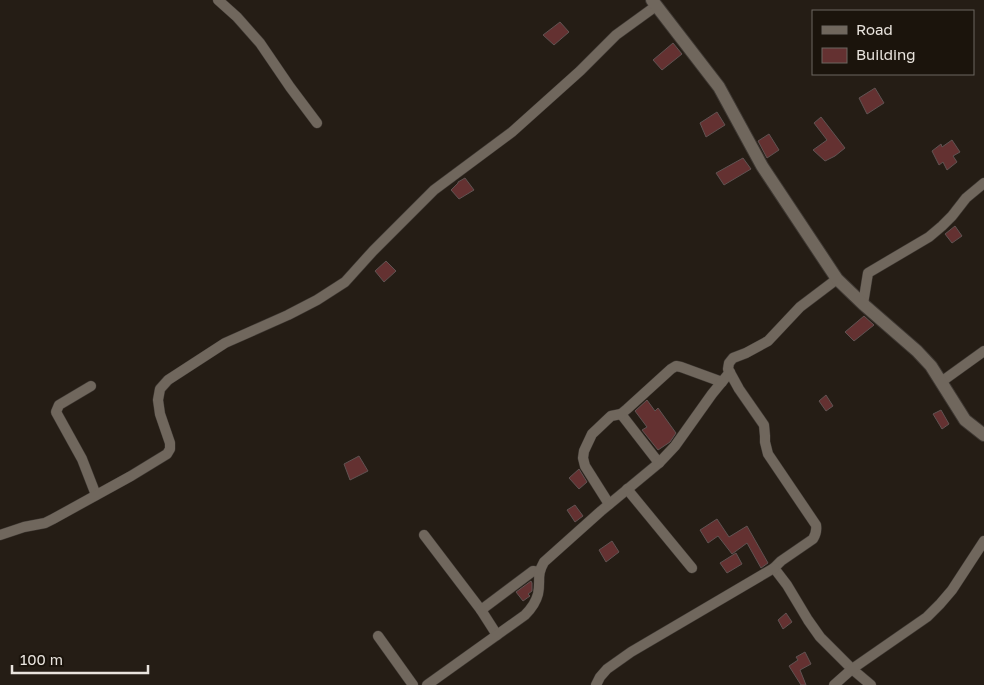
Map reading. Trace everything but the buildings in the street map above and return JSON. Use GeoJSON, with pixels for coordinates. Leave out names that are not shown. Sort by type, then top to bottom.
{"type":"FeatureCollection","features":[{"type":"Feature","properties":{"kind":"street"},"geometry":{"type":"LineString","coordinates":[[218,0],[255,37],[317,123]]}},
{"type":"Feature","properties":{"kind":"street"},"geometry":{"type":"LineString","coordinates":[[0,535],[24,527],[45,523],[167,454],[170,443],[160,414],[158,400],[160,389],[168,380],[225,343],[295,312],[345,282],[434,190],[512,132],[580,71],[616,35],[654,3],[719,87],[762,166],[837,279],[931,366],[965,420],[984,435]]}},
{"type":"Feature","properties":{"kind":"street"},"geometry":{"type":"LineString","coordinates":[[863,304],[868,273],[929,237],[952,216],[966,198],[984,183]]}},
{"type":"Feature","properties":{"kind":"street"},"geometry":{"type":"LineString","coordinates":[[596,685],[607,669],[631,652],[774,568],[815,536],[816,525],[768,454],[764,425],[739,389],[728,369],[730,360],[768,341],[800,307],[837,279]]}},
{"type":"Feature","properties":{"kind":"street"},"geometry":{"type":"LineString","coordinates":[[941,382],[984,351]]}},
{"type":"Feature","properties":{"kind":"street"},"geometry":{"type":"LineString","coordinates":[[610,504],[585,466],[582,458],[592,434],[610,416],[621,414],[676,366],[722,382]]}},
{"type":"Feature","properties":{"kind":"street"},"geometry":{"type":"LineString","coordinates":[[427,685],[525,615],[532,608],[538,593],[539,572],[544,562],[659,463],[675,446],[730,372]]}},
{"type":"Feature","properties":{"kind":"street"},"geometry":{"type":"LineString","coordinates":[[91,386],[59,405],[56,412],[82,459],[96,495]]}},
{"type":"Feature","properties":{"kind":"street"},"geometry":{"type":"LineString","coordinates":[[621,414],[659,463]]}},
{"type":"Feature","properties":{"kind":"street"},"geometry":{"type":"LineString","coordinates":[[627,490],[692,568]]}},
{"type":"Feature","properties":{"kind":"street"},"geometry":{"type":"LineString","coordinates":[[424,535],[481,610],[497,635]]}},
{"type":"Feature","properties":{"kind":"street"},"geometry":{"type":"LineString","coordinates":[[834,685],[852,669],[927,617],[952,590],[984,541]]}},
{"type":"Feature","properties":{"kind":"street"},"geometry":{"type":"LineString","coordinates":[[774,568],[820,637],[871,685]]}},
{"type":"Feature","properties":{"kind":"street"},"geometry":{"type":"LineString","coordinates":[[481,610],[533,571],[539,572]]}},
{"type":"Feature","properties":{"kind":"street"},"geometry":{"type":"LineString","coordinates":[[378,636],[413,685]]}}]}
